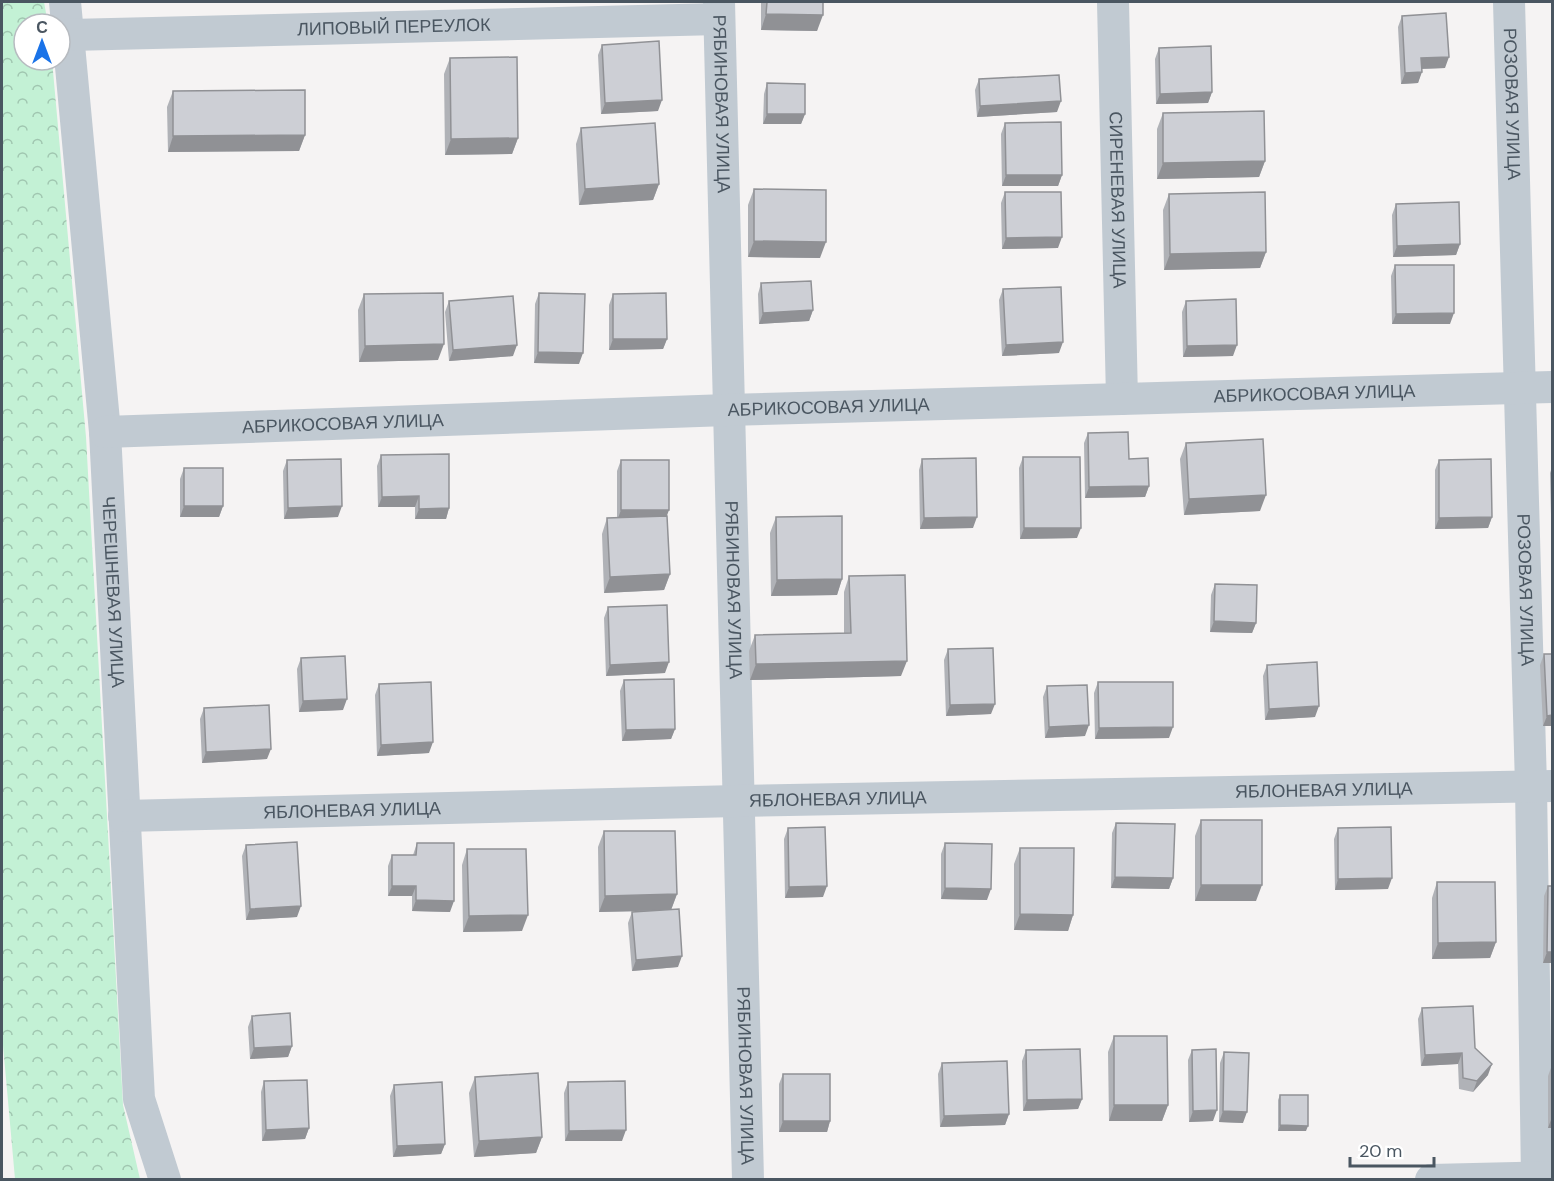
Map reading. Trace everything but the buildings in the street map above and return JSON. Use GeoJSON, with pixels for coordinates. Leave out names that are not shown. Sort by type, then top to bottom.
{"type":"FeatureCollection","features":[{"type":"Feature","properties":{"kind":"street","name":"СИРЕНЕВАЯ УЛИЦА"},"geometry":{"type":"LineString","coordinates":[[1113,2],[1122,399]]}},
{"type":"Feature","properties":{"kind":"street","name":"РОЗОВАЯ УЛИЦА"},"geometry":{"type":"LineString","coordinates":[[1509,2],[1518,388],[1542,786],[1545,1177]]}},
{"type":"Feature","properties":{"kind":"street","name":"ЛИПОВЫЙ ПЕРЕУЛОК"},"geometry":{"type":"LineString","coordinates":[[72,35],[719,10]]}},
{"type":"Feature","properties":{"kind":"street","name":"РЯБИНОВАЯ УЛИЦА"},"geometry":{"type":"LineString","coordinates":[[719,10],[727,410],[748,1179]]}},
{"type":"Feature","properties":{"kind":"street","name":"ЧЕРЕШНЕВАЯ УЛИЦА"},"geometry":{"type":"LineString","coordinates":[[72,58],[105,432],[139,1099],[165,1179]]}},
{"type":"Feature","properties":{"kind":"street","name":"АБРИКОСОВАЯ УЛИЦА"},"geometry":{"type":"LineString","coordinates":[[105,432],[727,410],[1552,387]]}},
{"type":"Feature","properties":{"kind":"street","name":"ЯБЛОНЕВАЯ УЛИЦА"},"geometry":{"type":"LineString","coordinates":[[124,816],[737,801],[1542,786]]}},
{"type":"Feature","properties":{"kind":"street"},"geometry":{"type":"LineString","coordinates":[[1431,1179],[1545,1177]]}},
{"type":"Feature","properties":{"kind":"green space"},"geometry":{"type":"Polygon","coordinates":[[[2,2],[44,2],[46,12],[12,12],[12,72],[53,72],[86,437],[123,1105],[140,1179],[15,1179],[2,1034],[2,2]]]}}]}
